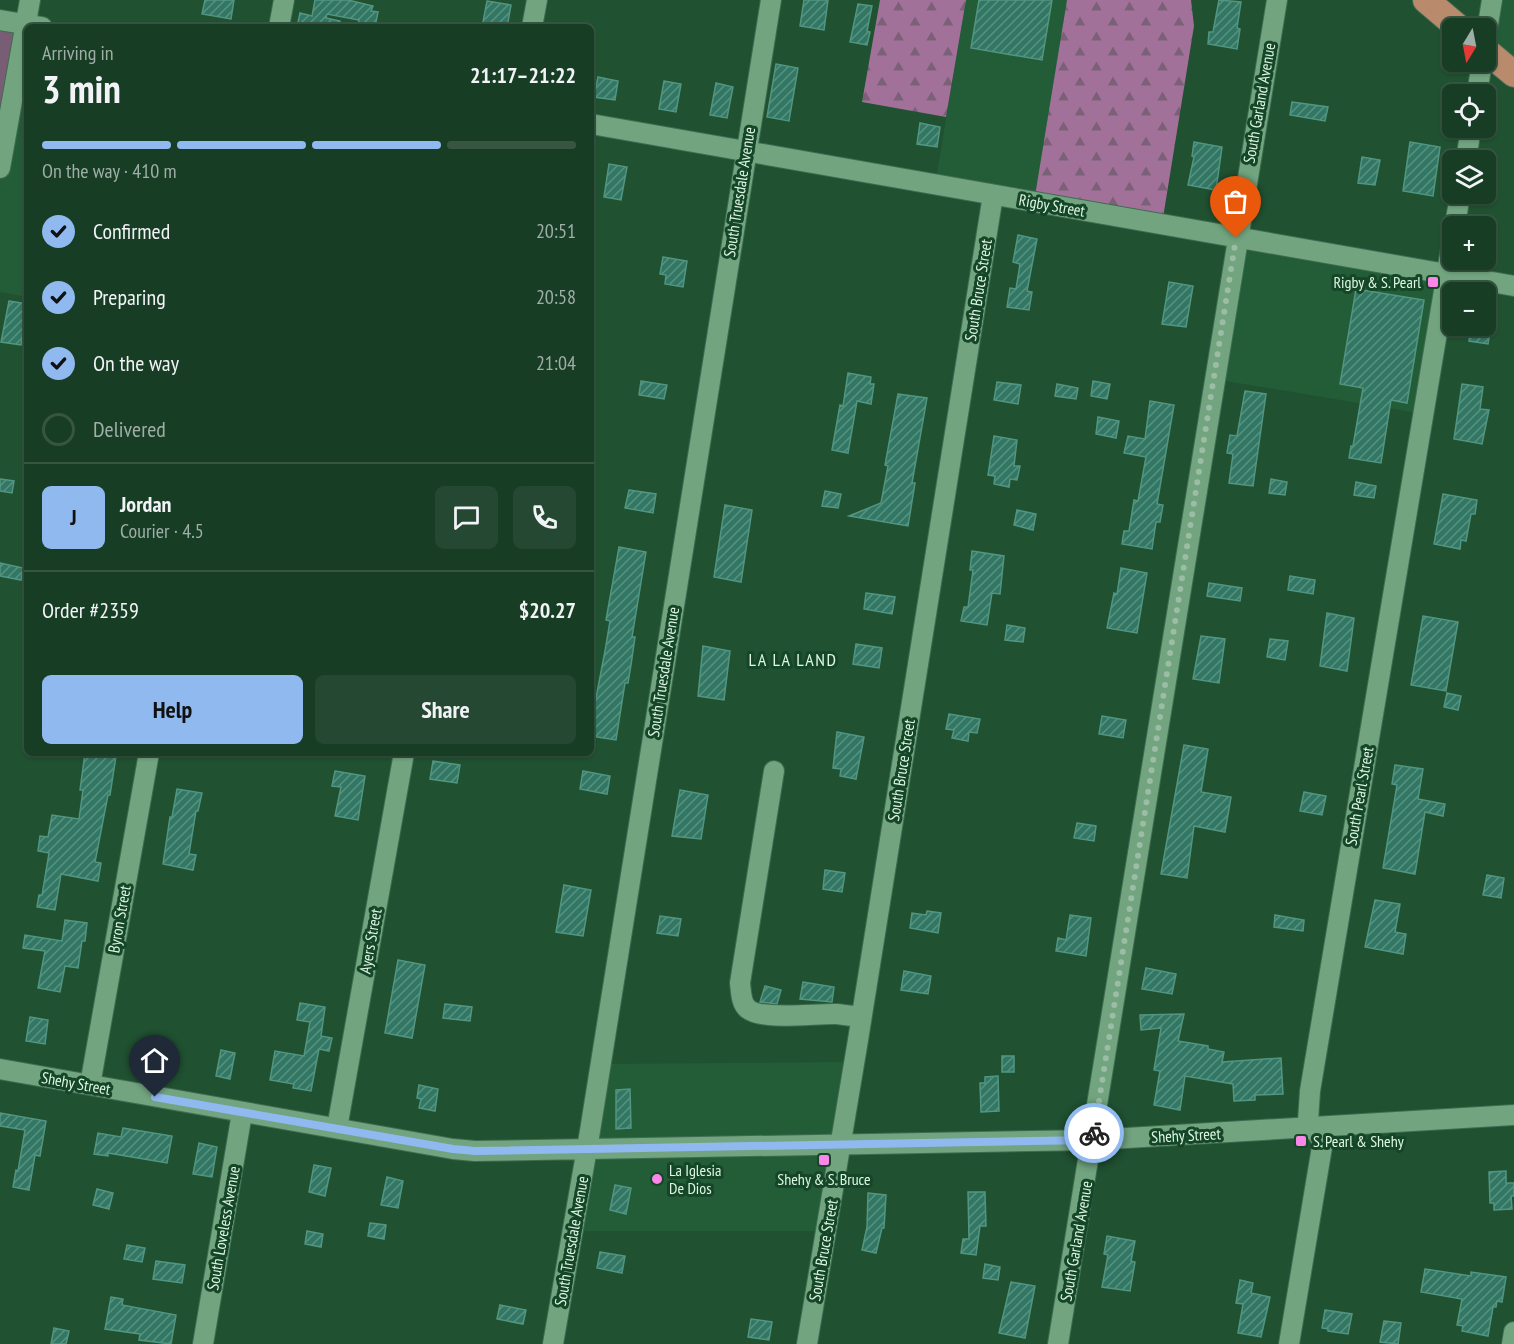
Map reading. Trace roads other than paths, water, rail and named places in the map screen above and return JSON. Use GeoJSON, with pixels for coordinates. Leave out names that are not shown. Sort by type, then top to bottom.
{"type":"FeatureCollection","features":[{"type":"Feature","properties":{"kind":"main road"},"geometry":{"type":"LineString","coordinates":[[1426,0],[1448,18]]}},
{"type":"Feature","properties":{"kind":"main road"},"geometry":{"type":"LineString","coordinates":[[1496,59],[1514,74]]}},
{"type":"Feature","properties":{"kind":"street"},"geometry":{"type":"LineString","coordinates":[[30,0],[34,24]]}},
{"type":"Feature","properties":{"kind":"street"},"geometry":{"type":"LineString","coordinates":[[280,24],[284,0]]}},
{"type":"Feature","properties":{"kind":"street"},"geometry":{"type":"LineString","coordinates":[[533,24],[537,0]]}},
{"type":"Feature","properties":{"kind":"street","name":"South Truesdale Avenue"},"geometry":{"type":"LineString","coordinates":[[553,1344],[587,1149],[771,0]]}},
{"type":"Feature","properties":{"kind":"street","name":"South Garland Avenue"},"geometry":{"type":"LineString","coordinates":[[1058,1344],[1093,1140],[1236,238],[1277,0]]}},
{"type":"Feature","properties":{"kind":"street"},"geometry":{"type":"LineString","coordinates":[[1489,18],[1492,0]]}},
{"type":"Feature","properties":{"kind":"street"},"geometry":{"type":"LineString","coordinates":[[0,20],[24,24]]}},
{"type":"Feature","properties":{"kind":"street"},"geometry":{"type":"LineString","coordinates":[[0,168],[2,144],[24,63]]}},
{"type":"Feature","properties":{"kind":"street","name":"Rigby Street"},"geometry":{"type":"LineString","coordinates":[[594,125],[1514,286]]}},
{"type":"Feature","properties":{"kind":"street","name":"South Bruce Street"},"geometry":{"type":"LineString","coordinates":[[807,1344],[993,195]]}},
{"type":"Feature","properties":{"kind":"street","name":"South Pearl Street"},"geometry":{"type":"LineString","coordinates":[[1288,1344],[1322,1147],[1322,1140],[1308,1121],[1310,1091],[1448,270]]}},
{"type":"Feature","properties":{"kind":"street","name":"Byron Street"},"geometry":{"type":"LineString","coordinates":[[90,1085],[148,756]]}},
{"type":"Feature","properties":{"kind":"street","name":"Ayers Street"},"geometry":{"type":"LineString","coordinates":[[337,1128],[403,756]]}},
{"type":"Feature","properties":{"kind":"street"},"geometry":{"type":"LineString","coordinates":[[774,771],[740,983],[745,1008],[752,1012],[765,1014],[837,1014],[860,1017]]}},
{"type":"Feature","properties":{"kind":"street","name":"Shehy Street"},"geometry":{"type":"LineString","coordinates":[[0,1069],[242,1113],[475,1151],[1093,1140],[1514,1116]]}},
{"type":"Feature","properties":{"kind":"street","name":"South Loveless Avenue"},"geometry":{"type":"LineString","coordinates":[[203,1344],[242,1113]]}},
{"type":"Feature","properties":{"kind":"street"},"geometry":{"type":"LineString","coordinates":[[1512,1344],[1514,1332]]}},
{"type":"Feature","properties":{"kind":"place","name":"Rigby & S. Pearl"},"geometry":{"type":"Point","coordinates":[1433,282]}},
{"type":"Feature","properties":{"kind":"place","name":"S. Pearl & Shehy"},"geometry":{"type":"Point","coordinates":[1301,1141]}},
{"type":"Feature","properties":{"kind":"place","name":"Shehy & S. Bruce"},"geometry":{"type":"Point","coordinates":[824,1160]}},
{"type":"Feature","properties":{"kind":"place","name":"La Iglesia De Dios"},"geometry":{"type":"Point","coordinates":[657,1179]}},
{"type":"Feature","properties":{"kind":"district","name":"LA LA LAND"},"geometry":{"type":"Point","coordinates":[793,660]}}]}
